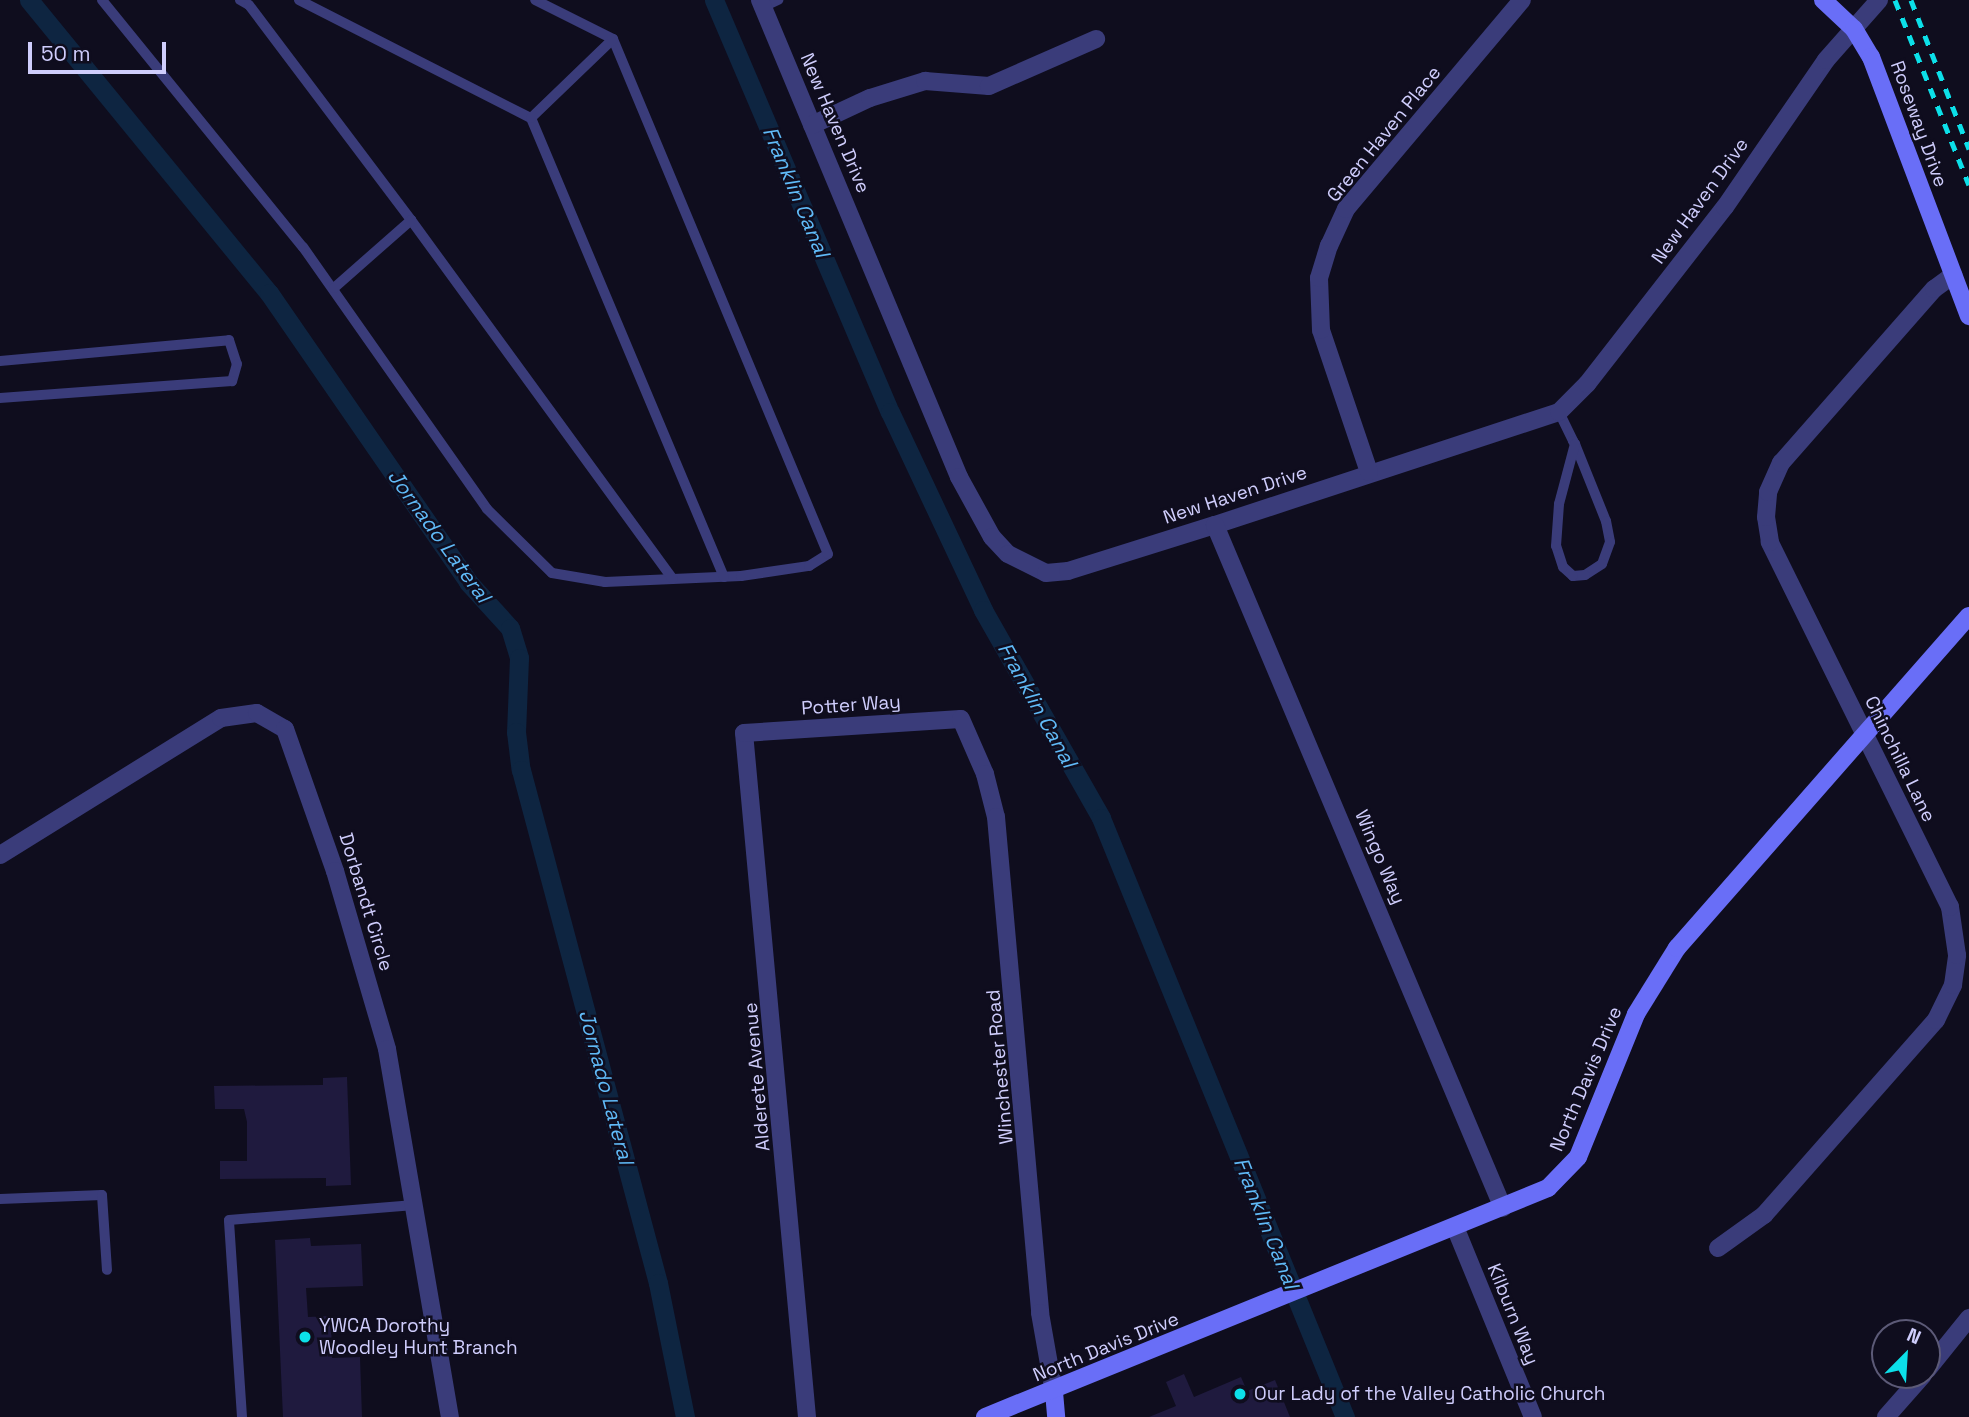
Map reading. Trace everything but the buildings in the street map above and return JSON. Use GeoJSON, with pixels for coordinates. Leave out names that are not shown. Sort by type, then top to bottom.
{"type":"FeatureCollection","features":[{"type":"Feature","properties":{"kind":"street","name":"Green Haven Place"},"geometry":{"type":"LineString","coordinates":[[1369,472],[1321,330],[1318,278],[1325,256],[1346,209],[1522,0]]}},
{"type":"Feature","properties":{"kind":"street","name":"Roseway Drive"},"geometry":{"type":"LineString","coordinates":[[1823,0],[1854,29],[1871,57],[1969,316]]}},
{"type":"Feature","properties":{"kind":"street","name":"New Haven Drive"},"geometry":{"type":"LineString","coordinates":[[767,2],[812,125],[959,477],[992,537],[1008,554],[1030,569],[1068,571],[1559,412],[1587,384],[1717,218],[1826,60],[1879,0]]}},
{"type":"Feature","properties":{"kind":"street"},"geometry":{"type":"LineString","coordinates":[[812,125],[870,98],[925,81],[989,86],[1097,39]]}},
{"type":"Feature","properties":{"kind":"street","name":"Chinchilla Lane"},"geometry":{"type":"LineString","coordinates":[[1718,1248],[1764,1214],[1782,1194],[1936,1020],[1953,985],[1957,955],[1950,907],[1770,542],[1768,492],[1781,463],[1934,289],[1953,275]]}},
{"type":"Feature","properties":{"kind":"street","name":"Wingo Way"},"geometry":{"type":"LineString","coordinates":[[1215,525],[1503,1208]]}},
{"type":"Feature","properties":{"kind":"street","name":"North Davis Drive"},"geometry":{"type":"LineString","coordinates":[[985,1417],[1548,1188],[1578,1157],[1636,1014],[1654,981],[1863,733],[1969,616]]}},
{"type":"Feature","properties":{"kind":"street","name":"Dorbandt Circle"},"geometry":{"type":"LineString","coordinates":[[0,855],[221,718],[243,711],[275,719],[291,741],[358,942],[396,1088],[450,1417]]}},
{"type":"Feature","properties":{"kind":"street","name":"Potter Way"},"geometry":{"type":"LineString","coordinates":[[744,733],[961,719]]}},
{"type":"Feature","properties":{"kind":"street","name":"Winchester Road"},"geometry":{"type":"LineString","coordinates":[[961,719],[985,774],[996,817],[1040,1313],[1056,1417]]}},
{"type":"Feature","properties":{"kind":"street","name":"Alderete Avenue"},"geometry":{"type":"LineString","coordinates":[[744,733],[807,1417]]}},
{"type":"Feature","properties":{"kind":"street","name":"Kilburn Way"},"geometry":{"type":"LineString","coordinates":[[1455,1227],[1533,1417]]}},
{"type":"Feature","properties":{"kind":"street"},"geometry":{"type":"LineString","coordinates":[[1941,1353],[1969,1318]]}},
{"type":"Feature","properties":{"kind":"street"},"geometry":{"type":"LineString","coordinates":[[1886,1417],[1911,1389]]}},
{"type":"Feature","properties":{"kind":"lane"},"geometry":{"type":"LineString","coordinates":[[102,0],[334,288],[487,509],[552,573],[605,582],[724,577],[809,566],[828,554],[613,39],[535,0]]}},
{"type":"Feature","properties":{"kind":"lane"},"geometry":{"type":"LineString","coordinates":[[299,0],[531,118],[724,577]]}},
{"type":"Feature","properties":{"kind":"lane"},"geometry":{"type":"LineString","coordinates":[[246,2],[411,220],[673,579]]}},
{"type":"Feature","properties":{"kind":"lane"},"geometry":{"type":"LineString","coordinates":[[531,118],[613,39]]}},
{"type":"Feature","properties":{"kind":"lane"},"geometry":{"type":"LineString","coordinates":[[334,288],[411,220]]}},
{"type":"Feature","properties":{"kind":"lane"},"geometry":{"type":"LineString","coordinates":[[0,361],[229,340],[237,364],[232,381],[0,398]]}},
{"type":"Feature","properties":{"kind":"lane"},"geometry":{"type":"LineString","coordinates":[[1559,412],[1575,444],[1610,542],[1602,564],[1585,575],[1573,576],[1563,568],[1556,547],[1559,504],[1575,444]]}},
{"type":"Feature","properties":{"kind":"lane"},"geometry":{"type":"LineString","coordinates":[[0,1199],[102,1195],[107,1270]]}},
{"type":"Feature","properties":{"kind":"lane"},"geometry":{"type":"LineString","coordinates":[[242,1417],[229,1220],[414,1205]]}},
{"type":"Feature","properties":{"kind":"waterway","name":"Jornado Lateral"},"geometry":{"type":"LineString","coordinates":[[29,0],[269,293],[468,582],[510,628],[519,658],[516,732],[521,770],[658,1283],[685,1417]]}},
{"type":"Feature","properties":{"kind":"waterway","name":"Franklin Canal"},"geometry":{"type":"LineString","coordinates":[[714,0],[890,412],[983,610],[1101,818],[1345,1417]]}},
{"type":"Feature","properties":{"kind":"railway"},"geometry":{"type":"LineString","coordinates":[[1895,0],[1969,185]]}},
{"type":"Feature","properties":{"kind":"railway"},"geometry":{"type":"LineString","coordinates":[[1911,0],[1969,149]]}},
{"type":"Feature","properties":{"kind":"place","name":"YWCA Dorothy Woodley Hunt Branch"},"geometry":{"type":"Point","coordinates":[305,1337]}},
{"type":"Feature","properties":{"kind":"place","name":"Our Lady of the Valley Catholic Church"},"geometry":{"type":"Point","coordinates":[1240,1394]}}]}
